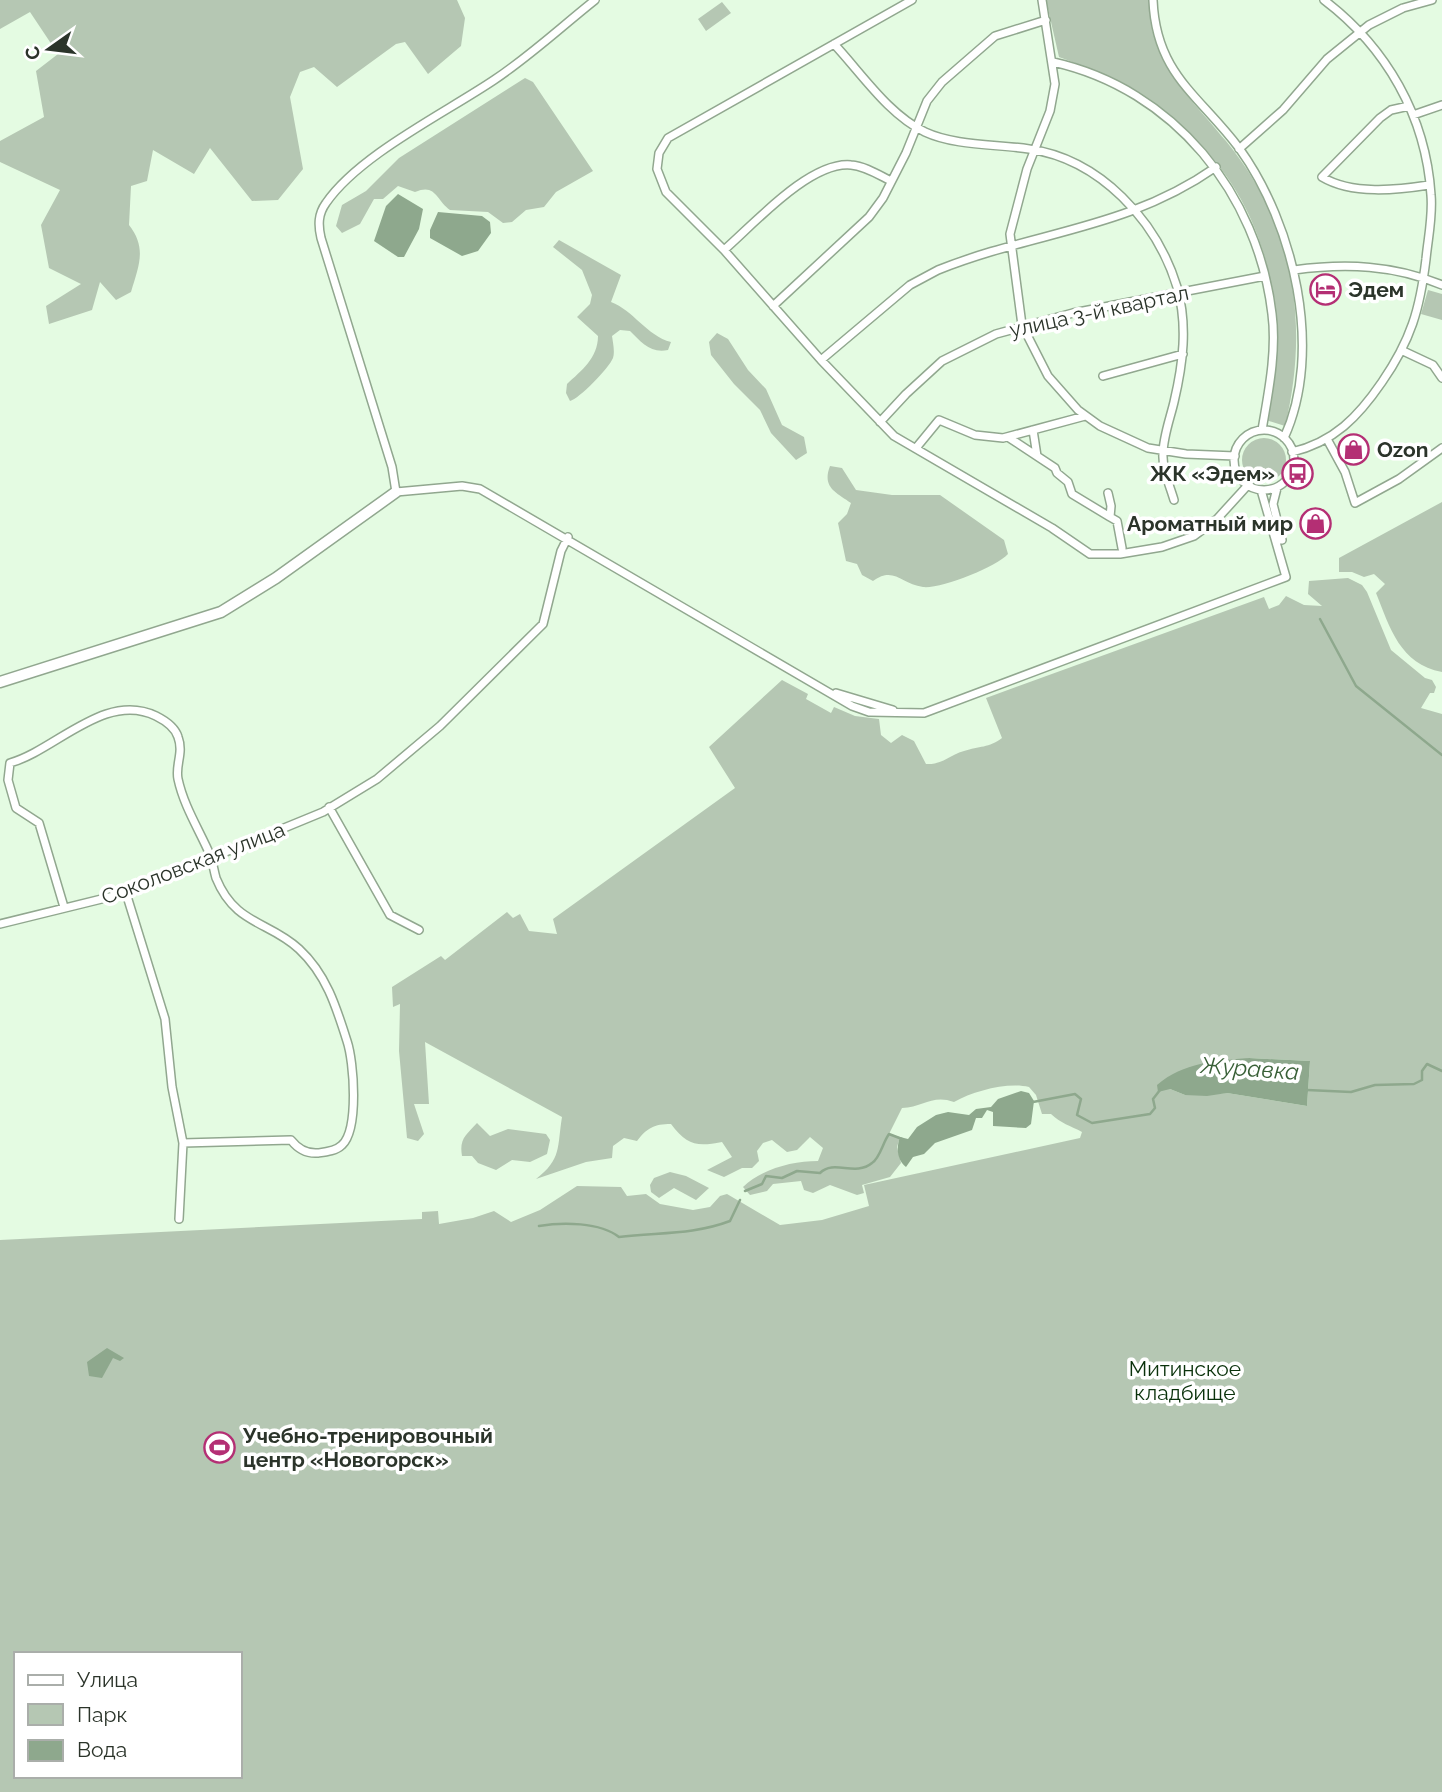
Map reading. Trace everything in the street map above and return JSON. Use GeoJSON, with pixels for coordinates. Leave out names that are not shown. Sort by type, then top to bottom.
{"type":"FeatureCollection","features":[{"type":"Feature","properties":{"kind":"street"},"geometry":{"type":"LineString","coordinates":[[396,492],[397,483],[321,238],[320,216],[324,206],[352,176],[387,149],[511,68],[595,0]]}},
{"type":"Feature","properties":{"kind":"street"},"geometry":{"type":"LineString","coordinates":[[912,0],[668,138],[659,153],[658,177],[666,192],[724,250],[821,360],[894,436],[1052,528],[1090,554],[1120,554],[1162,547],[1194,536],[1217,519],[1248,485]]}},
{"type":"Feature","properties":{"kind":"street"},"geometry":{"type":"LineString","coordinates":[[1042,0],[1054,62],[1055,84],[1050,111],[1033,149],[1010,234],[1022,325],[1048,376],[1085,416],[1122,438],[1163,450],[1235,456]]}},
{"type":"Feature","properties":{"kind":"street"},"geometry":{"type":"LineString","coordinates":[[1153,0],[1156,34],[1169,64],[1239,149],[1272,210],[1294,270],[1301,322],[1301,365],[1297,401],[1284,438]]}},
{"type":"Feature","properties":{"kind":"street"},"geometry":{"type":"LineString","coordinates":[[1292,452],[1327,439],[1348,425],[1365,406],[1401,350],[1420,307],[1431,195],[1413,116],[1389,67],[1360,32],[1324,0]]}},
{"type":"Feature","properties":{"kind":"street"},"geometry":{"type":"LineString","coordinates":[[1239,149],[1283,110],[1327,58],[1360,32],[1383,16],[1432,0]]}},
{"type":"Feature","properties":{"kind":"street"},"geometry":{"type":"LineString","coordinates":[[773,306],[869,217],[891,181],[927,101],[982,44],[995,36],[1045,20]]}},
{"type":"Feature","properties":{"kind":"street"},"geometry":{"type":"LineString","coordinates":[[834,44],[902,119],[948,139],[1033,149],[1068,160],[1087,170],[1126,200],[1136,212],[1164,254],[1179,293],[1184,315],[1183,354],[1163,450],[1174,500]]}},
{"type":"Feature","properties":{"kind":"street"},"geometry":{"type":"LineString","coordinates":[[1054,62],[1103,79],[1147,103],[1182,129],[1216,167],[1250,226],[1265,276],[1273,317],[1269,388],[1262,430]]}},
{"type":"Feature","properties":{"kind":"street"},"geometry":{"type":"LineString","coordinates":[[1413,116],[1442,105]]}},
{"type":"Feature","properties":{"kind":"street"},"geometry":{"type":"LineString","coordinates":[[1409,106],[1391,110],[1380,118],[1322,177],[1346,186],[1375,189],[1429,185]]}},
{"type":"Feature","properties":{"kind":"street"},"geometry":{"type":"LineString","coordinates":[[724,250],[802,183],[824,169],[853,165],[891,181]]}},
{"type":"Feature","properties":{"kind":"street"},"geometry":{"type":"LineString","coordinates":[[821,360],[910,285],[959,262],[1136,212],[1216,167]]}},
{"type":"Feature","properties":{"kind":"street"},"geometry":{"type":"LineString","coordinates":[[1431,195],[1442,195]]}},
{"type":"Feature","properties":{"kind":"street"},"geometry":{"type":"LineString","coordinates":[[1294,270],[1365,265],[1442,285]]}},
{"type":"Feature","properties":{"kind":"street","name":"улица 3-й квартал"},"geometry":{"type":"LineString","coordinates":[[880,422],[942,361],[979,341],[1022,325],[1265,276]]}},
{"type":"Feature","properties":{"kind":"street"},"geometry":{"type":"LineString","coordinates":[[1401,350],[1433,365],[1442,378]]}},
{"type":"Feature","properties":{"kind":"street"},"geometry":{"type":"LineString","coordinates":[[1103,376],[1183,354]]}},
{"type":"Feature","properties":{"kind":"street"},"geometry":{"type":"LineString","coordinates":[[916,448],[939,420],[975,436],[1008,437],[1085,416]]}},
{"type":"Feature","properties":{"kind":"street"},"geometry":{"type":"LineString","coordinates":[[1032,430],[1037,456]]}},
{"type":"Feature","properties":{"kind":"street"},"geometry":{"type":"LineString","coordinates":[[0,682],[221,612],[276,578],[396,492],[462,486],[480,489],[568,537],[829,691],[893,710],[924,713],[1276,583],[1291,580],[1272,496],[1292,471],[1292,452],[1284,438],[1262,430],[1247,435],[1237,447],[1235,468],[1248,485],[1261,490],[1279,485]]}},
{"type":"Feature","properties":{"kind":"street"},"geometry":{"type":"LineString","coordinates":[[1008,437],[1037,456],[1068,482],[1072,494],[1117,521],[1122,548]]}},
{"type":"Feature","properties":{"kind":"street"},"geometry":{"type":"LineString","coordinates":[[1327,439],[1345,472],[1355,503],[1399,478],[1442,448]]}},
{"type":"Feature","properties":{"kind":"street"},"geometry":{"type":"LineString","coordinates":[[1261,490],[1286,570],[1286,577],[1276,583]]}},
{"type":"Feature","properties":{"kind":"street"},"geometry":{"type":"LineString","coordinates":[[1108,493],[1110,516]]}},
{"type":"Feature","properties":{"kind":"street","name":"Соколовская улица"},"geometry":{"type":"LineString","coordinates":[[0,924],[125,893],[323,812],[377,779],[440,726],[543,624],[561,551],[568,537]]}},
{"type":"Feature","properties":{"kind":"street"},"geometry":{"type":"LineString","coordinates":[[64,907],[39,823],[16,808],[7,770],[10,763],[36,752],[99,717],[119,711],[141,711],[157,716],[174,728],[182,752],[178,778],[188,810],[228,899],[254,923],[275,932],[298,948],[318,970],[329,989],[349,1049],[352,1122],[342,1146],[331,1152],[312,1154],[295,1146],[291,1140],[273,1138],[183,1143]]}},
{"type":"Feature","properties":{"kind":"street"},"geometry":{"type":"LineString","coordinates":[[329,807],[390,915],[419,930]]}},
{"type":"Feature","properties":{"kind":"street"},"geometry":{"type":"LineString","coordinates":[[125,893],[165,1019],[172,1087],[183,1143],[179,1219]]}},
{"type":"Feature","properties":{"kind":"green space"},"geometry":{"type":"Polygon","coordinates":[[[0,0],[457,0],[465,18],[461,46],[428,74],[405,42],[396,44],[337,87],[314,67],[300,72],[290,97],[303,169],[278,200],[252,201],[210,148],[194,174],[153,150],[147,181],[131,186],[129,225],[138,241],[140,257],[131,292],[116,300],[100,282],[92,310],[49,324],[46,306],[81,284],[49,268],[41,225],[60,190],[0,162],[0,141],[44,117],[36,71],[58,54],[30,12],[0,29],[0,0]]]}},
{"type":"Feature","properties":{"kind":"green space"},"geometry":{"type":"Polygon","coordinates":[[[1046,0],[1149,0],[1151,23],[1164,61],[1185,93],[1249,173],[1281,240],[1290,276],[1296,350],[1285,426],[1266,420],[1275,357],[1273,299],[1261,245],[1239,196],[1207,152],[1167,114],[1117,82],[1059,57],[1046,0]]]}},
{"type":"Feature","properties":{"kind":"green space"},"geometry":{"type":"Polygon","coordinates":[[[722,2],[731,13],[706,31],[698,19],[722,2]]]}},
{"type":"Feature","properties":{"kind":"green space"},"geometry":{"type":"Polygon","coordinates":[[[525,78],[533,82],[593,171],[556,192],[544,207],[526,210],[512,222],[503,223],[488,212],[450,210],[432,191],[415,192],[398,186],[383,199],[374,199],[360,224],[342,233],[336,226],[342,205],[366,191],[399,158],[525,78]]]}},
{"type":"Feature","properties":{"kind":"green space"},"geometry":{"type":"Polygon","coordinates":[[[559,240],[621,275],[611,302],[662,339],[671,342],[668,350],[656,350],[630,331],[620,330],[612,336],[614,353],[610,363],[587,389],[570,401],[566,393],[567,384],[592,357],[598,336],[577,317],[590,304],[592,295],[582,270],[553,247],[559,240]]]}},
{"type":"Feature","properties":{"kind":"green space"},"geometry":{"type":"Polygon","coordinates":[[[1428,290],[1442,294],[1442,320],[1421,314],[1428,290]]]}},
{"type":"Feature","properties":{"kind":"green space"},"geometry":{"type":"Polygon","coordinates":[[[717,333],[728,339],[748,370],[766,389],[782,425],[804,437],[807,453],[796,460],[771,433],[760,410],[734,384],[711,355],[709,342],[717,333]]]}},
{"type":"Feature","properties":{"kind":"green space"},"geometry":{"type":"Polygon","coordinates":[[[1264,438],[1273,439],[1280,444],[1285,451],[1285,469],[1280,476],[1273,481],[1264,482],[1255,481],[1248,476],[1243,469],[1242,460],[1243,451],[1248,444],[1255,439],[1264,438]]]}},
{"type":"Feature","properties":{"kind":"green space"},"geometry":{"type":"Polygon","coordinates":[[[830,466],[842,468],[856,490],[892,495],[940,495],[1004,540],[1008,554],[981,571],[931,587],[915,585],[887,575],[873,581],[862,575],[857,564],[846,561],[838,523],[847,514],[851,503],[835,492],[829,484],[830,466]]]}},
{"type":"Feature","properties":{"kind":"green space"},"geometry":{"type":"Polygon","coordinates":[[[1442,502],[1442,672],[1416,661],[1399,643],[1376,593],[1385,584],[1374,574],[1364,577],[1352,572],[1339,572],[1339,558],[1442,502]]]}},
{"type":"Feature","properties":{"kind":"green space","name":"Митинское кладбище"},"geometry":{"type":"Polygon","coordinates":[[[1348,578],[1362,585],[1391,650],[1425,678],[1432,680],[1436,687],[1421,708],[1442,714],[1442,1792],[0,1792],[0,1240],[422,1219],[422,1212],[438,1211],[439,1224],[494,1211],[511,1222],[540,1210],[577,1186],[621,1187],[627,1196],[646,1194],[660,1204],[693,1210],[710,1207],[720,1196],[727,1194],[780,1225],[822,1220],[869,1206],[864,1185],[1080,1138],[1082,1132],[1051,1114],[1042,1114],[1036,1095],[1029,1087],[1011,1086],[981,1091],[954,1102],[940,1099],[902,1108],[889,1134],[900,1137],[897,1147],[901,1163],[890,1177],[862,1185],[864,1193],[857,1195],[830,1185],[813,1193],[804,1190],[801,1181],[773,1184],[767,1191],[750,1195],[743,1187],[759,1175],[778,1167],[818,1161],[823,1148],[810,1137],[797,1150],[787,1152],[772,1140],[763,1143],[757,1151],[759,1161],[752,1168],[742,1168],[724,1177],[707,1170],[732,1157],[722,1142],[693,1143],[671,1124],[651,1128],[637,1141],[624,1138],[613,1146],[612,1158],[586,1162],[536,1179],[550,1165],[557,1152],[562,1117],[425,1042],[429,1104],[414,1104],[424,1134],[418,1141],[407,1138],[399,1051],[400,1004],[393,1007],[392,987],[441,956],[445,960],[507,912],[513,918],[520,914],[529,931],[557,934],[553,919],[735,788],[709,747],[782,680],[808,694],[806,699],[831,713],[834,707],[855,716],[879,719],[881,735],[891,743],[902,735],[914,741],[926,764],[937,763],[959,753],[993,744],[1002,738],[986,698],[1264,597],[1269,609],[1279,605],[1286,596],[1304,605],[1322,606],[1308,594],[1309,581],[1348,578]],[[1249,1058],[1170,1089],[1185,1095],[1227,1093],[1307,1106],[1310,1061],[1249,1058]]]}},
{"type":"Feature","properties":{"kind":"green space"},"geometry":{"type":"Polygon","coordinates":[[[477,1123],[490,1136],[508,1129],[546,1134],[550,1140],[547,1154],[530,1162],[512,1160],[496,1170],[478,1163],[472,1156],[462,1156],[463,1141],[477,1123]]]}},
{"type":"Feature","properties":{"kind":"green space"},"geometry":{"type":"Polygon","coordinates":[[[670,1172],[686,1176],[709,1188],[696,1200],[674,1188],[659,1198],[651,1192],[650,1185],[654,1178],[670,1172]]]}},
{"type":"Feature","properties":{"kind":"water"},"geometry":{"type":"Polygon","coordinates":[[[398,194],[423,209],[419,229],[404,257],[398,257],[374,241],[386,206],[398,194]]]}},
{"type":"Feature","properties":{"kind":"water"},"geometry":{"type":"Polygon","coordinates":[[[438,212],[482,216],[490,222],[491,233],[478,251],[462,256],[430,238],[430,230],[438,212]]]}},
{"type":"Feature","properties":{"kind":"water"},"geometry":{"type":"Polygon","coordinates":[[[1249,1058],[1310,1061],[1307,1106],[1227,1093],[1207,1096],[1185,1095],[1170,1089],[1158,1092],[1157,1085],[1189,1067],[1249,1058]]]}},
{"type":"Feature","properties":{"kind":"water"},"geometry":{"type":"Polygon","coordinates":[[[1021,1091],[1029,1093],[1034,1101],[1031,1124],[1026,1128],[993,1126],[993,1112],[987,1110],[982,1118],[976,1118],[972,1130],[935,1143],[924,1154],[913,1157],[906,1167],[901,1161],[898,1149],[900,1137],[908,1139],[917,1127],[936,1115],[948,1112],[969,1115],[976,1109],[991,1107],[998,1099],[1021,1091]]]}},
{"type":"Feature","properties":{"kind":"water"},"geometry":{"type":"Polygon","coordinates":[[[107,1348],[124,1358],[120,1361],[113,1358],[102,1378],[89,1376],[87,1362],[107,1348]]]}},
{"type":"Feature","properties":{"kind":"waterway"},"geometry":{"type":"LineString","coordinates":[[1320,619],[1356,686],[1442,755]]}},
{"type":"Feature","properties":{"kind":"waterway","name":"Журавка"},"geometry":{"type":"LineString","coordinates":[[1307,1090],[1351,1092],[1375,1085],[1414,1084],[1422,1080],[1422,1071],[1427,1064],[1442,1071]]}},
{"type":"Feature","properties":{"kind":"waterway","name":"Журавка"},"geometry":{"type":"LineString","coordinates":[[1033,1102],[1075,1094],[1081,1099],[1077,1115],[1092,1123],[1150,1114],[1155,1108],[1153,1099],[1160,1090]]}},
{"type":"Feature","properties":{"kind":"waterway","name":"Журавка"},"geometry":{"type":"LineString","coordinates":[[745,1191],[762,1184],[766,1176],[782,1178],[797,1171],[820,1173],[832,1168],[865,1167],[877,1157],[889,1134],[902,1139]]}},
{"type":"Feature","properties":{"kind":"waterway","name":"Журавка"},"geometry":{"type":"LineString","coordinates":[[539,1226],[591,1226],[602,1228],[619,1237],[689,1231],[730,1221],[740,1200]]}},
{"type":"Feature","properties":{"kind":"place","name":"Эдем"},"geometry":{"type":"Point","coordinates":[1325,289]}},
{"type":"Feature","properties":{"kind":"place","name":"Ozon"},"geometry":{"type":"Point","coordinates":[1354,449]}},
{"type":"Feature","properties":{"kind":"place","name":"ЖК «Эдем»"},"geometry":{"type":"Point","coordinates":[1298,473]}},
{"type":"Feature","properties":{"kind":"place","name":"Ароматный мир"},"geometry":{"type":"Point","coordinates":[1316,523]}},
{"type":"Feature","properties":{"kind":"place","name":"Учебно-тренировочный центр «Новогорск»"},"geometry":{"type":"Point","coordinates":[220,1447]}}]}
